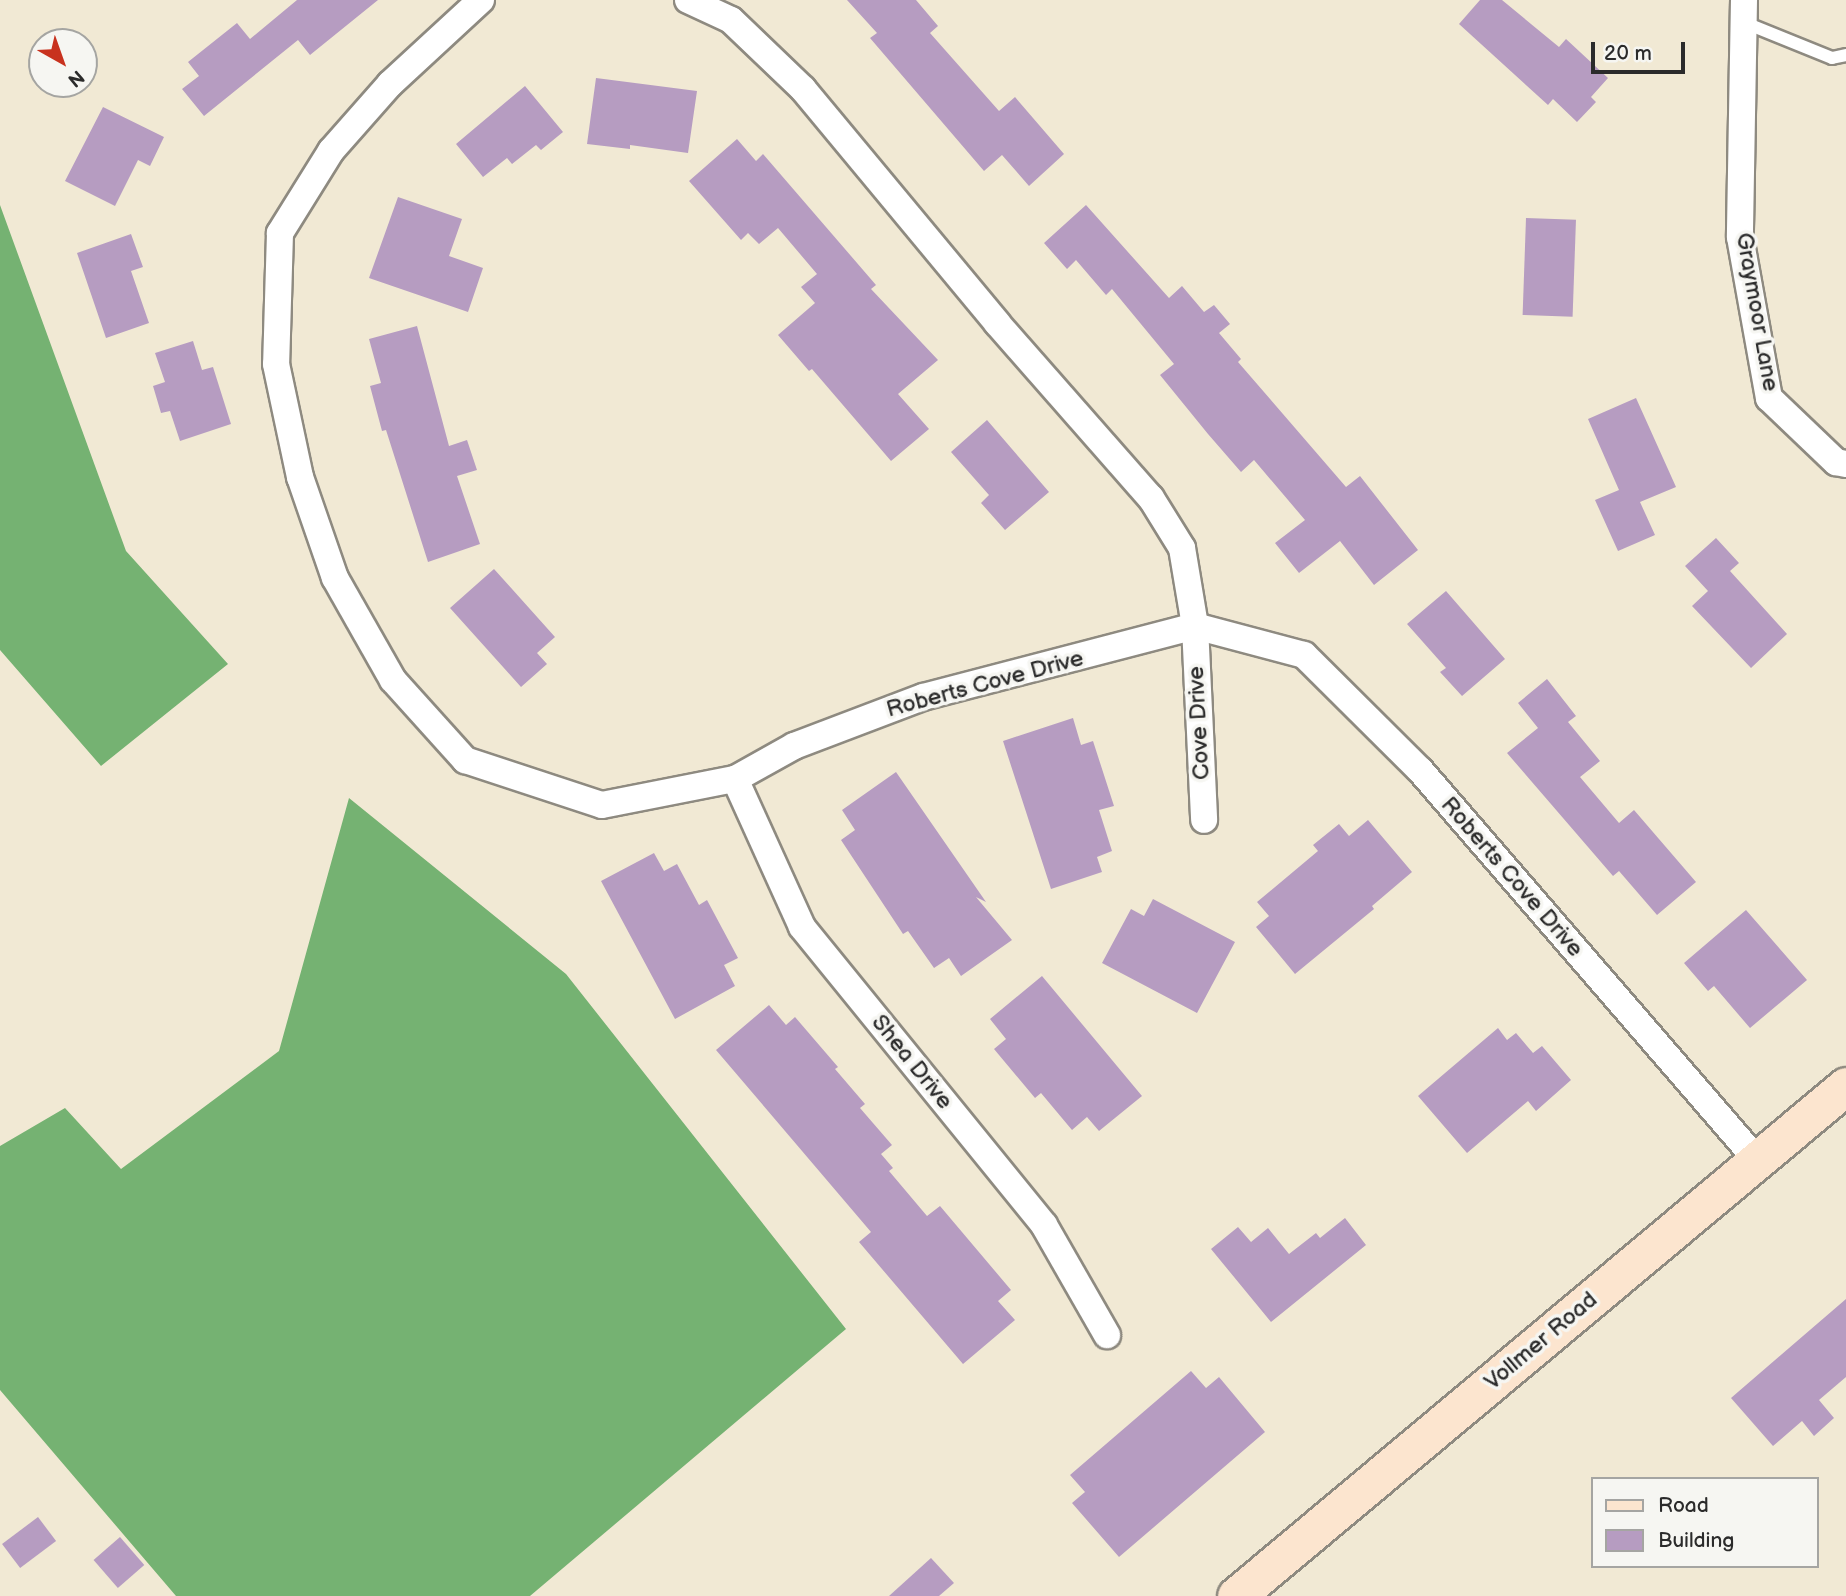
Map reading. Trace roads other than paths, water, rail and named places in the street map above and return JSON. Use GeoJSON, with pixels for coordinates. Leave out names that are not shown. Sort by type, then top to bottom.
{"type":"FeatureCollection","features":[{"type":"Feature","properties":{"kind":"main road","name":"Vollmer Road"},"geometry":{"type":"LineString","coordinates":[[1236,1596],[1846,1086]]}},
{"type":"Feature","properties":{"kind":"street","name":"Roberts Cove Drive"},"geometry":{"type":"LineString","coordinates":[[481,0],[390,84],[331,151],[280,233],[276,364],[300,477],[335,578],[393,680],[465,760],[602,805],[735,779],[794,746],[923,697],[1195,626],[1304,655],[1420,770],[1756,1160]]}},
{"type":"Feature","properties":{"kind":"street"},"geometry":{"type":"LineString","coordinates":[[688,0],[731,20],[803,89],[998,323],[1151,498],[1182,548],[1195,626]]}},
{"type":"Feature","properties":{"kind":"street","name":"Graymoor Lane"},"geometry":{"type":"LineString","coordinates":[[1744,11],[1740,237],[1769,398],[1836,461],[1846,464]]}},
{"type":"Feature","properties":{"kind":"street","name":"Cove Drive"},"geometry":{"type":"LineString","coordinates":[[1195,626],[1204,820]]}},
{"type":"Feature","properties":{"kind":"street","name":"Shea Drive"},"geometry":{"type":"LineString","coordinates":[[735,779],[802,928],[1044,1225],[1107,1335]]}},
{"type":"Feature","properties":{"kind":"lane"},"geometry":{"type":"LineString","coordinates":[[1744,11],[1832,58],[1846,55]]}}]}
